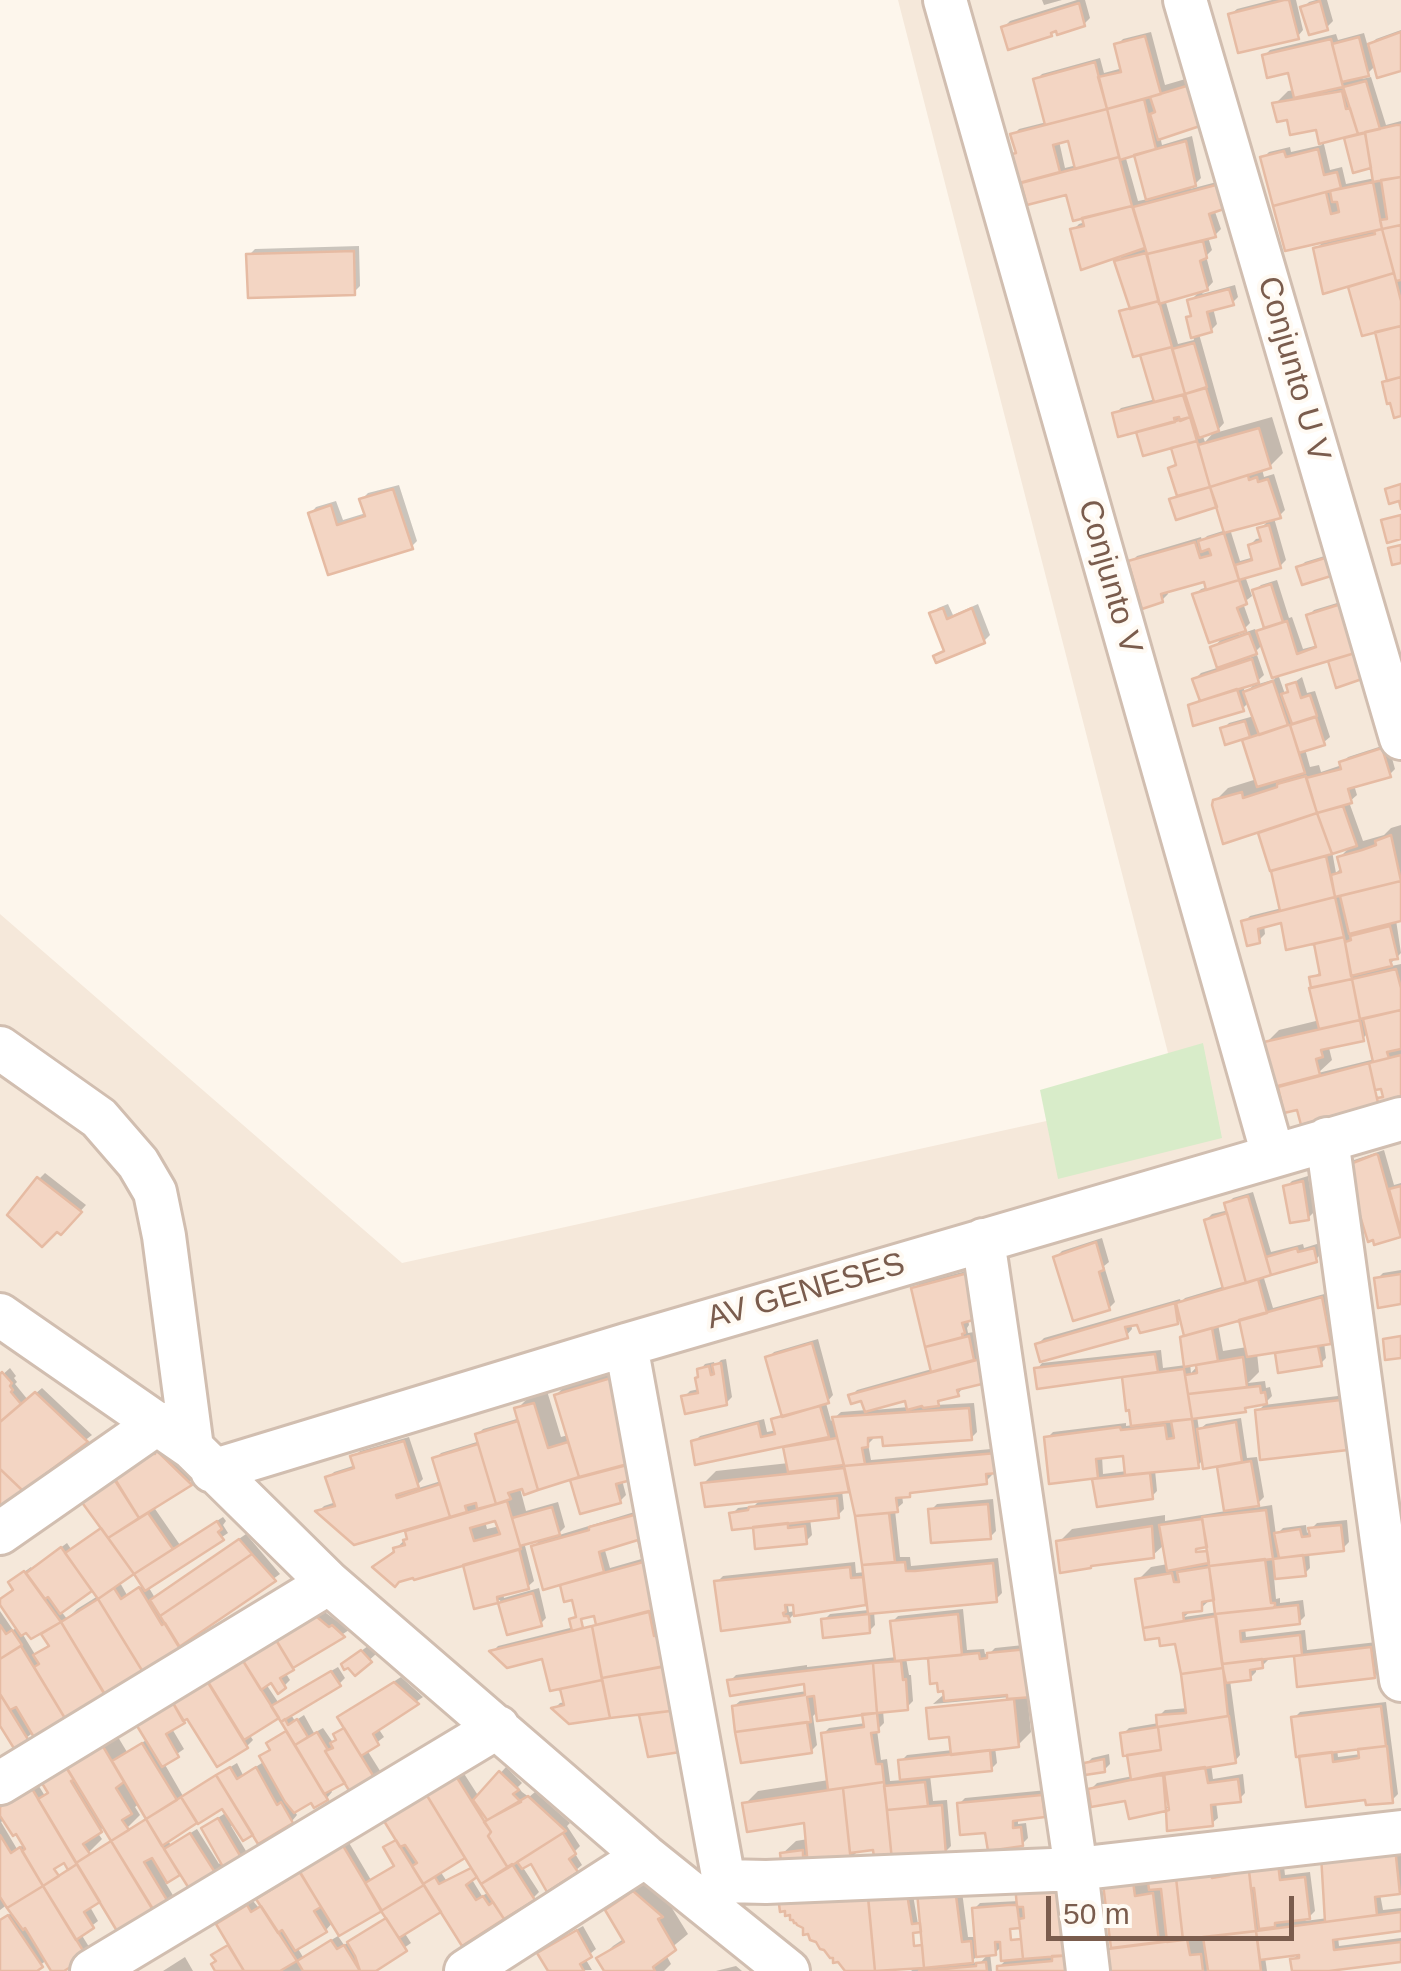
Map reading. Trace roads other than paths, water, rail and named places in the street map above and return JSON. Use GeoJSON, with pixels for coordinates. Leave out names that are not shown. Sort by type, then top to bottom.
{"type":"FeatureCollection","features":[{"type":"Feature","properties":{"kind":"street","name":"Conjunto V"},"geometry":{"type":"LineString","coordinates":[[946,0],[1273,1155]]}},
{"type":"Feature","properties":{"kind":"street","name":"Conjunto U V"},"geometry":{"type":"LineString","coordinates":[[1185,0],[1401,738]]}},
{"type":"Feature","properties":{"kind":"street"},"geometry":{"type":"LineString","coordinates":[[0,1048],[99,1118],[138,1163],[155,1192],[202,1460]]}},
{"type":"Feature","properties":{"kind":"street","name":"AV GENESES"},"geometry":{"type":"LineString","coordinates":[[202,1460],[626,1344],[1401,1119]]}},
{"type":"Feature","properties":{"kind":"street"},"geometry":{"type":"LineString","coordinates":[[1327,1139],[1401,1680]]}},
{"type":"Feature","properties":{"kind":"street"},"geometry":{"type":"LineString","coordinates":[[983,1240],[1088,1971]]}},
{"type":"Feature","properties":{"kind":"street"},"geometry":{"type":"LineString","coordinates":[[0,1315],[158,1424],[202,1460],[329,1583],[645,1856],[716,1893],[782,1968]]}},
{"type":"Feature","properties":{"kind":"street"},"geometry":{"type":"LineString","coordinates":[[626,1344],[716,1893]]}},
{"type":"Feature","properties":{"kind":"street"},"geometry":{"type":"LineString","coordinates":[[0,1533],[158,1424]]}},
{"type":"Feature","properties":{"kind":"street"},"geometry":{"type":"LineString","coordinates":[[0,1783],[329,1583]]}},
{"type":"Feature","properties":{"kind":"street"},"geometry":{"type":"LineString","coordinates":[[92,1971],[498,1727]]}},
{"type":"Feature","properties":{"kind":"street"},"geometry":{"type":"LineString","coordinates":[[716,1893],[766,1882],[1076,1869],[1401,1832]]}},
{"type":"Feature","properties":{"kind":"street"},"geometry":{"type":"LineString","coordinates":[[488,1965],[645,1856]]}}]}
